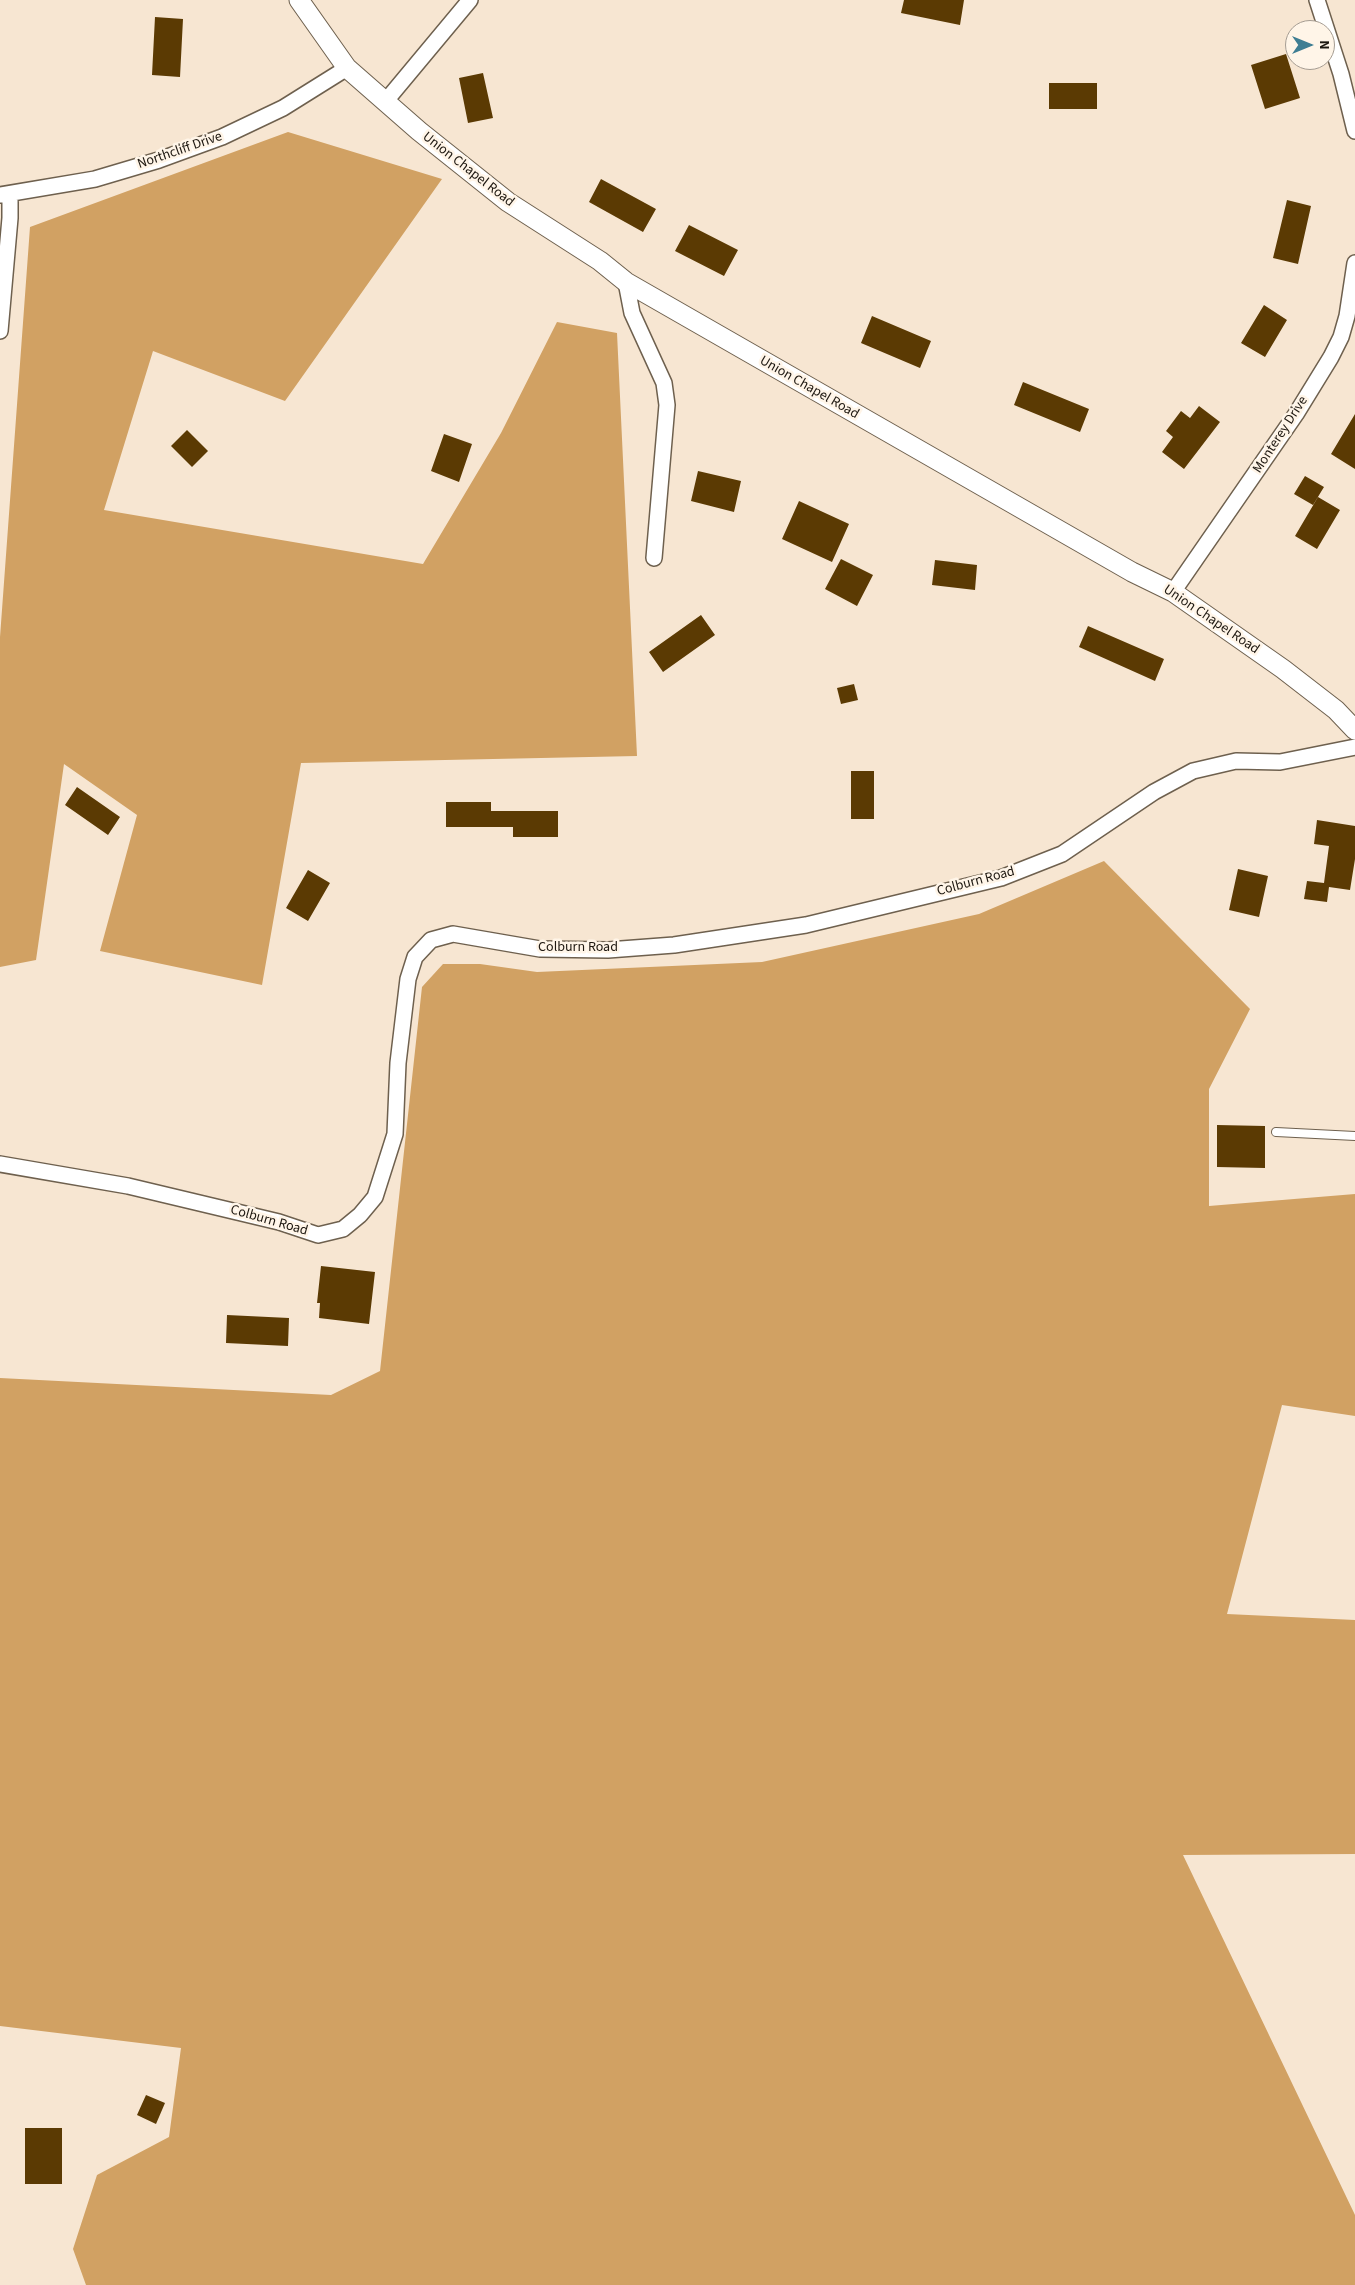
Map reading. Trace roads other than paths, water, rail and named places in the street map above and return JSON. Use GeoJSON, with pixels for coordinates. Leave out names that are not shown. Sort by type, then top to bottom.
{"type":"FeatureCollection","features":[{"type":"Feature","properties":{"kind":"street","name":"Union Chapel Road"},"geometry":{"type":"LineString","coordinates":[[299,0],[347,68],[508,202],[600,261],[626,282],[1115,562],[1173,592],[1283,669],[1336,710],[1355,730]]}},
{"type":"Feature","properties":{"kind":"street"},"geometry":{"type":"LineString","coordinates":[[386,102],[470,0]]}},
{"type":"Feature","properties":{"kind":"street"},"geometry":{"type":"LineString","coordinates":[[1316,0],[1341,74],[1355,131]]}},
{"type":"Feature","properties":{"kind":"street","name":"Northcliff Drive"},"geometry":{"type":"LineString","coordinates":[[5,195],[95,179],[159,160],[222,137],[283,108],[347,68]]}},
{"type":"Feature","properties":{"kind":"street"},"geometry":{"type":"LineString","coordinates":[[0,331],[10,218],[5,195]]}},
{"type":"Feature","properties":{"kind":"street","name":"Monterey Drive"},"geometry":{"type":"LineString","coordinates":[[1173,592],[1296,414],[1331,357],[1341,337],[1347,316],[1355,263]]}},
{"type":"Feature","properties":{"kind":"street"},"geometry":{"type":"LineString","coordinates":[[626,282],[632,313],[664,383],[667,405],[654,558]]}},
{"type":"Feature","properties":{"kind":"street","name":"Colburn Road"},"geometry":{"type":"LineString","coordinates":[[0,1164],[128,1186],[271,1219],[318,1236],[343,1229],[360,1215],[375,1197],[395,1134],[398,1063],[408,979],[415,957],[431,940],[453,934],[540,949],[608,950],[703,941],[806,924],[1001,878],[1062,854],[1154,792],[1193,772],[1236,761],[1280,762],[1355,747]]}},
{"type":"Feature","properties":{"kind":"lane"},"geometry":{"type":"LineString","coordinates":[[1276,1132],[1355,1136]]}}]}
